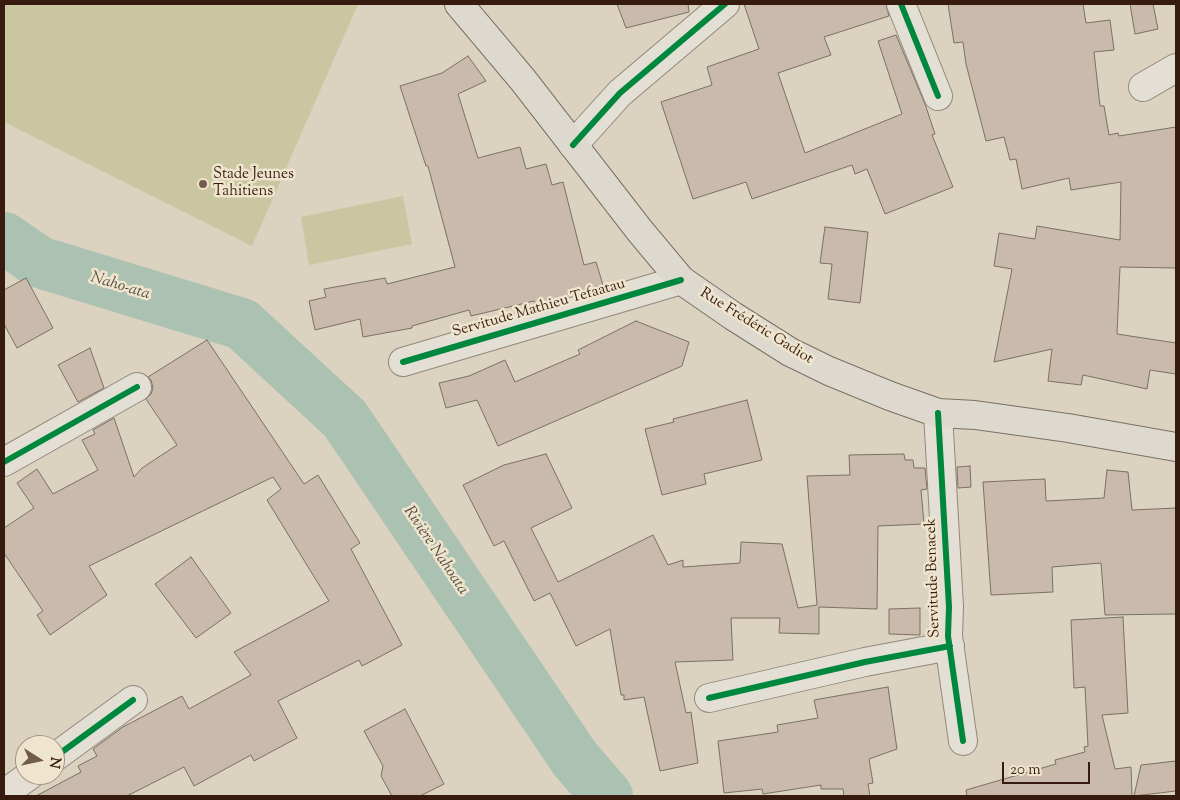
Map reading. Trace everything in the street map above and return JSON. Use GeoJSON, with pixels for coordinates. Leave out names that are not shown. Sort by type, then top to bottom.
{"type":"FeatureCollection","features":[{"type":"Feature","properties":{"kind":"main road","name":"Rue Frédéric Gadiot"},"geometry":{"type":"LineString","coordinates":[[459,4],[523,80],[640,231],[682,280],[733,316],[790,352],[829,372],[938,413],[975,415],[1176,447]]}},
{"type":"Feature","properties":{"kind":"street"},"geometry":{"type":"LineString","coordinates":[[573,145],[620,93],[725,4]]}},
{"type":"Feature","properties":{"kind":"street"},"geometry":{"type":"LineString","coordinates":[[901,4],[938,96]]}},
{"type":"Feature","properties":{"kind":"street"},"geometry":{"type":"LineString","coordinates":[[1143,87],[1176,68]]}},
{"type":"Feature","properties":{"kind":"street","name":"Servitude Mathieu Tefaatau"},"geometry":{"type":"LineString","coordinates":[[403,362],[682,280]]}},
{"type":"Feature","properties":{"kind":"street"},"geometry":{"type":"LineString","coordinates":[[4,462],[136,387]]}},
{"type":"Feature","properties":{"kind":"street","name":"Servitude Benacek"},"geometry":{"type":"LineString","coordinates":[[938,413],[950,646],[963,741]]}},
{"type":"Feature","properties":{"kind":"street"},"geometry":{"type":"LineString","coordinates":[[709,698],[865,662],[950,646]]}},
{"type":"Feature","properties":{"kind":"street"},"geometry":{"type":"LineString","coordinates":[[65,750],[133,700]]}},
{"type":"Feature","properties":{"kind":"street"},"geometry":{"type":"LineString","coordinates":[[4,794],[16,785]]}},
{"type":"Feature","properties":{"kind":"shaded area","name":"Stade Jeunes Tahitiens"},"geometry":{"type":"Polygon","coordinates":[[[4,4],[358,4],[252,246],[4,122],[4,4]]]}},
{"type":"Feature","properties":{"kind":"shaded area"},"geometry":{"type":"Polygon","coordinates":[[[403,196],[412,244],[309,265],[301,217],[403,196]]]}},
{"type":"Feature","properties":{"kind":"building"},"geometry":{"type":"Polygon","coordinates":[[[617,4],[688,4],[689,12],[626,28],[617,4]]]}},
{"type":"Feature","properties":{"kind":"building"},"geometry":{"type":"Polygon","coordinates":[[[744,4],[886,4],[889,16],[824,37],[831,55],[778,73],[805,153],[902,114],[878,41],[896,35],[925,104],[935,134],[932,135],[953,187],[885,214],[867,169],[855,174],[852,165],[752,199],[746,182],[693,199],[661,102],[712,85],[707,67],[759,49],[744,4]]]}},
{"type":"Feature","properties":{"kind":"building"},"geometry":{"type":"Polygon","coordinates":[[[948,4],[1083,4],[1086,23],[1110,20],[1114,50],[1094,52],[1100,106],[1104,106],[1109,135],[1118,133],[1119,136],[1176,127],[1176,268],[1120,267],[1117,334],[1176,343],[1176,374],[1150,370],[1147,389],[1083,375],[1081,385],[1048,381],[1052,349],[994,362],[1012,269],[994,266],[999,233],[1035,239],[1037,226],[1120,240],[1121,182],[1071,190],[1069,178],[1022,189],[1016,159],[1010,160],[1004,137],[986,141],[966,64],[963,42],[954,43],[948,4]]]}},
{"type":"Feature","properties":{"kind":"building"},"geometry":{"type":"Polygon","coordinates":[[[1130,4],[1153,4],[1158,29],[1135,34],[1130,4]]]}},
{"type":"Feature","properties":{"kind":"building"},"geometry":{"type":"Polygon","coordinates":[[[468,56],[486,81],[458,94],[478,158],[520,147],[526,169],[546,164],[552,185],[563,182],[584,265],[596,262],[603,285],[536,305],[534,301],[471,316],[469,310],[412,326],[412,328],[363,337],[360,319],[315,330],[309,301],[326,297],[324,289],[385,278],[387,284],[455,267],[428,166],[426,166],[400,86],[442,73],[468,56]]]}},
{"type":"Feature","properties":{"kind":"building"},"geometry":{"type":"Polygon","coordinates":[[[825,227],[868,232],[860,303],[828,299],[832,264],[820,263],[825,227]]]}},
{"type":"Feature","properties":{"kind":"building"},"geometry":{"type":"Polygon","coordinates":[[[26,278],[53,328],[17,348],[4,324],[4,290],[26,278]]]}},
{"type":"Feature","properties":{"kind":"building"},"geometry":{"type":"Polygon","coordinates":[[[636,321],[689,342],[682,366],[498,446],[477,400],[446,408],[439,383],[469,376],[505,360],[515,382],[580,354],[578,350],[636,321]]]}},
{"type":"Feature","properties":{"kind":"building"},"geometry":{"type":"Polygon","coordinates":[[[207,340],[304,484],[318,475],[360,543],[351,549],[402,645],[362,666],[359,660],[278,701],[297,738],[254,761],[251,755],[194,786],[184,767],[127,796],[36,796],[57,785],[65,785],[65,781],[81,772],[78,766],[97,756],[93,749],[123,727],[182,696],[189,709],[251,675],[234,652],[329,601],[267,500],[281,489],[273,477],[89,566],[107,595],[50,635],[37,615],[43,611],[4,553],[4,528],[34,508],[17,483],[37,469],[53,494],[98,470],[82,440],[95,434],[93,430],[114,418],[134,477],[142,468],[177,445],[146,399],[151,394],[153,388],[148,377],[207,340]]]}},
{"type":"Feature","properties":{"kind":"building"},"geometry":{"type":"Polygon","coordinates":[[[90,348],[104,388],[78,402],[58,365],[90,348]]]}},
{"type":"Feature","properties":{"kind":"building"},"geometry":{"type":"Polygon","coordinates":[[[747,400],[762,460],[704,474],[706,484],[662,495],[645,429],[674,422],[673,419],[747,400]]]}},
{"type":"Feature","properties":{"kind":"building"},"geometry":{"type":"Polygon","coordinates":[[[546,454],[572,508],[531,528],[558,582],[653,535],[668,565],[683,560],[683,567],[740,563],[741,542],[782,544],[798,608],[817,605],[807,476],[850,475],[849,455],[904,454],[905,460],[913,460],[914,468],[925,468],[927,489],[921,490],[924,524],[878,526],[877,609],[819,607],[819,634],[779,633],[780,618],[731,618],[733,660],[675,662],[686,713],[691,712],[698,763],[660,771],[644,697],[624,700],[624,695],[621,695],[610,629],[576,646],[550,593],[534,601],[504,541],[494,546],[463,485],[504,465],[546,454]]]}},
{"type":"Feature","properties":{"kind":"building"},"geometry":{"type":"Polygon","coordinates":[[[970,466],[971,487],[958,488],[957,467],[970,466]]]}},
{"type":"Feature","properties":{"kind":"building"},"geometry":{"type":"Polygon","coordinates":[[[1107,470],[1128,472],[1132,510],[1176,508],[1176,614],[1105,615],[1101,563],[1052,567],[1053,592],[991,595],[983,482],[1045,479],[1046,501],[1104,498],[1107,470]]]}},
{"type":"Feature","properties":{"kind":"building"},"geometry":{"type":"Polygon","coordinates":[[[191,557],[231,613],[196,638],[155,584],[191,557]]]}},
{"type":"Feature","properties":{"kind":"building"},"geometry":{"type":"Polygon","coordinates":[[[920,608],[920,635],[889,634],[889,609],[920,608]]]}},
{"type":"Feature","properties":{"kind":"building"},"geometry":{"type":"Polygon","coordinates":[[[1123,617],[1128,713],[1102,715],[1115,769],[1131,767],[1132,796],[967,796],[966,790],[1056,764],[1055,760],[1085,752],[1084,747],[1088,746],[1085,687],[1074,688],[1071,620],[1123,617]]]}},
{"type":"Feature","properties":{"kind":"building"},"geometry":{"type":"Polygon","coordinates":[[[888,687],[897,749],[869,759],[873,783],[868,784],[870,796],[844,796],[843,789],[821,789],[821,785],[763,794],[762,789],[724,793],[718,741],[778,732],[777,725],[818,718],[814,700],[888,687]]]}},
{"type":"Feature","properties":{"kind":"building"},"geometry":{"type":"Polygon","coordinates":[[[405,709],[444,784],[420,796],[392,796],[381,776],[383,766],[364,731],[405,709]]]}},
{"type":"Feature","properties":{"kind":"building"},"geometry":{"type":"Polygon","coordinates":[[[1176,761],[1176,791],[1134,796],[1141,765],[1176,761]]]}},
{"type":"Feature","properties":{"kind":"waterway","name":"Rivière Nahoata"},"geometry":{"type":"LineString","coordinates":[[4,238],[39,262],[242,324],[345,419],[575,759],[607,796]]}},
{"type":"Feature","properties":{"kind":"cycle path"},"geometry":{"type":"LineString","coordinates":[[573,145],[620,93],[725,4]]}},
{"type":"Feature","properties":{"kind":"cycle path"},"geometry":{"type":"LineString","coordinates":[[901,4],[938,96]]}},
{"type":"Feature","properties":{"kind":"cycle path"},"geometry":{"type":"LineString","coordinates":[[403,362],[681,280]]}},
{"type":"Feature","properties":{"kind":"cycle path"},"geometry":{"type":"LineString","coordinates":[[4,462],[137,387]]}},
{"type":"Feature","properties":{"kind":"cycle path"},"geometry":{"type":"LineString","coordinates":[[938,413],[949,607],[948,636],[963,741]]}},
{"type":"Feature","properties":{"kind":"cycle path"},"geometry":{"type":"LineString","coordinates":[[709,698],[865,662],[950,646]]}},
{"type":"Feature","properties":{"kind":"cycle path"},"geometry":{"type":"LineString","coordinates":[[65,750],[133,700]]}},
{"type":"Feature","properties":{"kind":"place","name":"Stade Jeunes Tahitiens"},"geometry":{"type":"Point","coordinates":[203,184]}},
{"type":"Feature","properties":{"kind":"water label","name":"Naho-ata"},"geometry":{"type":"Point","coordinates":[120,287]}}]}
